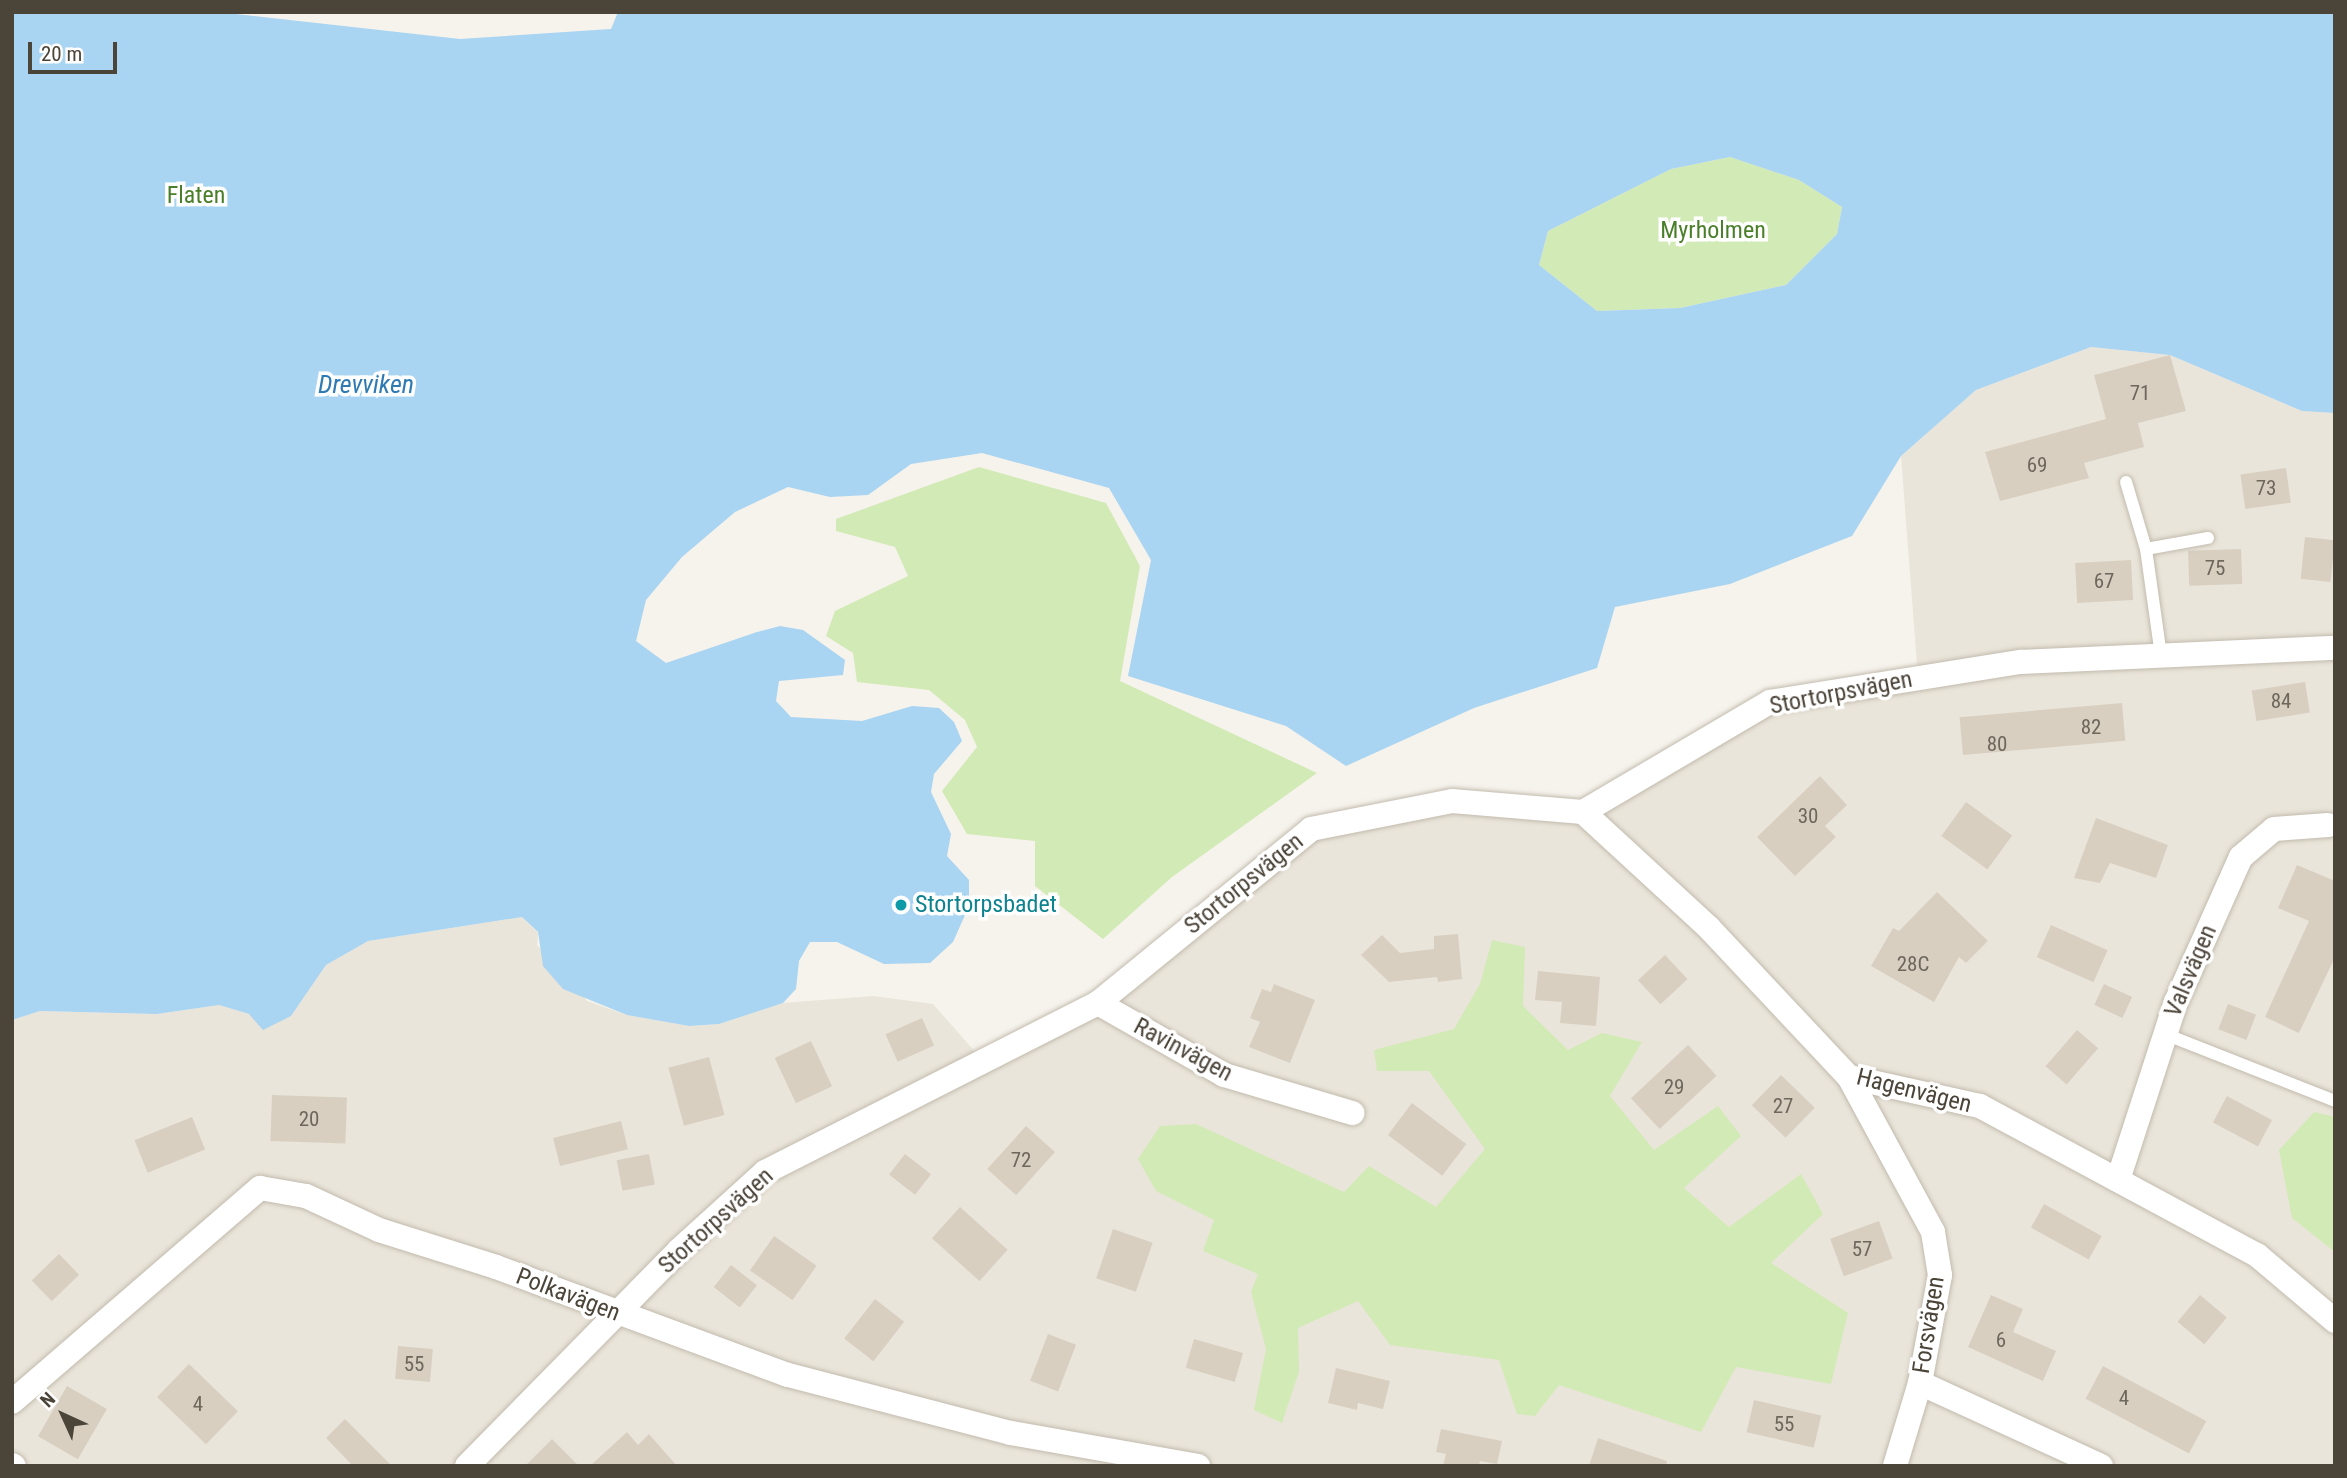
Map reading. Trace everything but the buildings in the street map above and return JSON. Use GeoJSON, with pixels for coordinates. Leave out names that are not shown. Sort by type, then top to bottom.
{"type":"FeatureCollection","features":[{"type":"Feature","properties":{"kind":"street","name":"Stortorpsvägen"},"geometry":{"type":"LineString","coordinates":[[467,1466],[679,1250],[765,1172],[1098,1003],[1311,829],[1452,802],[1583,812],[1770,702],[2021,662],[2335,648]]}},
{"type":"Feature","properties":{"kind":"street","name":"Hagenvägen"},"geometry":{"type":"LineString","coordinates":[[1583,812],[1709,928],[1849,1077],[1980,1106],[2257,1255],[2335,1321]]}},
{"type":"Feature","properties":{"kind":"street","name":"Valsvägen"},"geometry":{"type":"LineString","coordinates":[[2118,1180],[2165,1034],[2241,857],[2274,829],[2328,825]]}},
{"type":"Feature","properties":{"kind":"street","name":"Ravinvägen"},"geometry":{"type":"LineString","coordinates":[[1098,1003],[1224,1075],[1352,1113]]}},
{"type":"Feature","properties":{"kind":"street","name":"Forsvägen"},"geometry":{"type":"LineString","coordinates":[[1849,1077],[1933,1232],[1940,1275],[1920,1383],[1895,1466]]}},
{"type":"Feature","properties":{"kind":"street","name":"Polkavägen"},"geometry":{"type":"LineString","coordinates":[[12,1402],[260,1188],[306,1196],[379,1230],[496,1267],[618,1315],[789,1375],[985,1427],[1198,1466]]}},
{"type":"Feature","properties":{"kind":"street"},"geometry":{"type":"LineString","coordinates":[[1920,1383],[2101,1466]]}},
{"type":"Feature","properties":{"kind":"lane"},"geometry":{"type":"LineString","coordinates":[[2126,482],[2146,549],[2161,656]]}},
{"type":"Feature","properties":{"kind":"lane"},"geometry":{"type":"LineString","coordinates":[[2146,549],[2208,538]]}},
{"type":"Feature","properties":{"kind":"lane"},"geometry":{"type":"LineString","coordinates":[[2165,1034],[2335,1101]]}},
{"type":"Feature","properties":{"kind":"shaded area"},"geometry":{"type":"Polygon","coordinates":[[[2091,347],[2170,355],[2302,411],[2335,413],[2335,1466],[12,1466],[12,1020],[40,1011],[157,1014],[219,1005],[249,1014],[291,1016],[326,965],[368,941],[522,917],[538,933],[537,945],[587,1001],[627,1015],[689,1026],[719,1024],[783,1003],[873,996],[933,1004],[984,1062],[1098,1003],[1311,829],[1452,801],[1583,812],[1770,702],[1918,678],[1901,456],[1976,390],[2091,347]]]}},
{"type":"Feature","properties":{"kind":"green space","name":"Myrholmen"},"geometry":{"type":"Polygon","coordinates":[[[1730,157],[1799,180],[1842,207],[1837,234],[1786,285],[1680,308],[1597,311],[1539,265],[1548,231],[1671,169],[1730,157]]]}},
{"type":"Feature","properties":{"kind":"green space"},"geometry":{"type":"Polygon","coordinates":[[[979,467],[1106,503],[1140,566],[1120,681],[1317,773],[1172,877],[1103,939],[1035,886],[1035,841],[967,834],[942,791],[977,747],[965,720],[929,690],[857,682],[853,653],[826,636],[835,611],[908,576],[895,547],[836,531],[836,519],[979,467]]]}},
{"type":"Feature","properties":{"kind":"green space"},"geometry":{"type":"Polygon","coordinates":[[[1492,940],[1525,947],[1523,1006],[1568,1050],[1602,1033],[1642,1042],[1610,1096],[1654,1150],[1718,1106],[1741,1136],[1684,1188],[1729,1227],[1801,1174],[1823,1214],[1771,1263],[1848,1313],[1831,1384],[1736,1367],[1701,1432],[1559,1385],[1535,1416],[1517,1414],[1499,1360],[1390,1345],[1358,1301],[1298,1328],[1299,1372],[1282,1423],[1254,1410],[1266,1349],[1251,1292],[1258,1274],[1203,1251],[1214,1220],[1156,1191],[1138,1159],[1160,1126],[1196,1124],[1344,1192],[1369,1166],[1436,1207],[1485,1149],[1429,1071],[1377,1071],[1374,1050],[1454,1029],[1480,984],[1492,940]]]}},
{"type":"Feature","properties":{"kind":"green space"},"geometry":{"type":"Polygon","coordinates":[[[2314,1112],[2335,1117],[2335,1252],[2292,1218],[2279,1150],[2314,1112]]]}},
{"type":"Feature","properties":{"kind":"water","name":"Drevviken"},"geometry":{"type":"Polygon","coordinates":[[[12,12],[218,12],[460,39],[611,29],[618,12],[2335,12],[2335,413],[2302,411],[2170,355],[2091,347],[1976,390],[1901,456],[1852,536],[1730,584],[1615,607],[1597,668],[1474,708],[1346,766],[1286,726],[1128,676],[1151,560],[1109,488],[982,453],[911,464],[868,495],[830,497],[788,487],[735,512],[682,557],[646,600],[636,641],[666,663],[780,626],[803,630],[845,660],[843,675],[779,681],[776,701],[791,717],[862,721],[912,706],[939,708],[954,722],[962,741],[934,774],[931,792],[951,834],[947,856],[969,880],[969,906],[953,942],[930,963],[884,964],[837,942],[810,942],[799,961],[796,989],[783,1003],[719,1024],[689,1026],[627,1015],[563,989],[543,966],[538,932],[522,917],[368,941],[326,965],[291,1016],[263,1030],[249,1014],[219,1005],[157,1014],[40,1011],[12,1020],[12,12]],[[1730,157],[1671,169],[1548,231],[1539,265],[1597,311],[1680,308],[1786,285],[1837,234],[1842,207],[1799,180],[1730,157]]]}},
{"type":"Feature","properties":{"kind":"place","name":"Stortorpsbadet"},"geometry":{"type":"Point","coordinates":[901,905]}},
{"type":"Feature","properties":{"kind":"park label","name":"Flaten"},"geometry":{"type":"Point","coordinates":[196,196]}}]}
